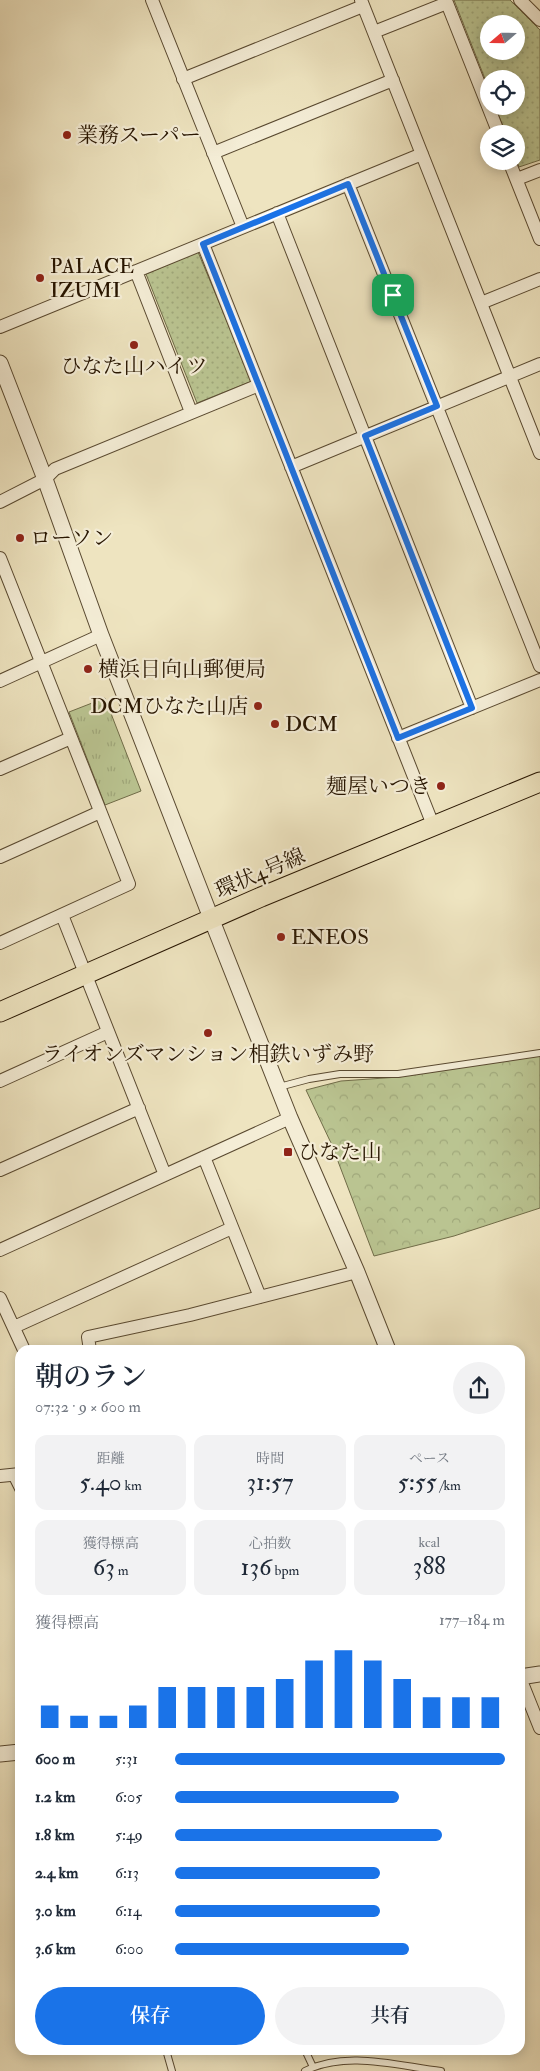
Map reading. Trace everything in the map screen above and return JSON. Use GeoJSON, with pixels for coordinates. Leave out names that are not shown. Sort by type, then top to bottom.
{"type":"FeatureCollection","features":[{"type":"Feature","properties":{"kind":"main road","name":"環状4号線"},"geometry":{"type":"LineString","coordinates":[[0,1012],[211,918],[432,825],[540,782]]}},
{"type":"Feature","properties":{"kind":"street"},"geometry":{"type":"LineString","coordinates":[[154,0],[183,79],[243,227]]}},
{"type":"Feature","properties":{"kind":"street"},"geometry":{"type":"LineString","coordinates":[[520,0],[540,20]]}},
{"type":"Feature","properties":{"kind":"street"},"geometry":{"type":"LineString","coordinates":[[374,32],[447,2],[495,125]]}},
{"type":"Feature","properties":{"kind":"street"},"geometry":{"type":"LineString","coordinates":[[183,79],[362,3],[540,453]]}},
{"type":"Feature","properties":{"kind":"street"},"geometry":{"type":"LineString","coordinates":[[213,153],[393,80]]}},
{"type":"Feature","properties":{"kind":"street"},"geometry":{"type":"LineString","coordinates":[[0,327],[422,154]]}},
{"type":"Feature","properties":{"kind":"street"},"geometry":{"type":"LineString","coordinates":[[514,170],[537,222],[540,239]]}},
{"type":"Feature","properties":{"kind":"street"},"geometry":{"type":"LineString","coordinates":[[517,179],[540,170]]}},
{"type":"Feature","properties":{"kind":"street"},"geometry":{"type":"LineString","coordinates":[[348,184],[540,666]]}},
{"type":"Feature","properties":{"kind":"street"},"geometry":{"type":"LineString","coordinates":[[277,214],[472,708]]}},
{"type":"Feature","properties":{"kind":"street"},"geometry":{"type":"LineString","coordinates":[[203,244],[432,825]]}},
{"type":"Feature","properties":{"kind":"street"},"geometry":{"type":"LineString","coordinates":[[136,271],[191,412]]}},
{"type":"Feature","properties":{"kind":"street"},"geometry":{"type":"LineString","coordinates":[[481,303],[540,279]]}},
{"type":"Feature","properties":{"kind":"street"},"geometry":{"type":"LineString","coordinates":[[0,363],[45,479],[101,635],[211,918],[290,1118],[357,1272],[386,1345]]}},
{"type":"Feature","properties":{"kind":"street"},"geometry":{"type":"LineString","coordinates":[[291,467],[540,364]]}},
{"type":"Feature","properties":{"kind":"street"},"geometry":{"type":"LineString","coordinates":[[0,502],[45,479],[55,469],[259,385]]}},
{"type":"Feature","properties":{"kind":"street"},"geometry":{"type":"LineString","coordinates":[[0,558],[6,592],[41,662],[129,884],[0,943]]}},
{"type":"Feature","properties":{"kind":"street"},"geometry":{"type":"LineString","coordinates":[[0,681],[101,635]]}},
{"type":"Feature","properties":{"kind":"street"},"geometry":{"type":"LineString","coordinates":[[398,738],[540,680]]}},
{"type":"Feature","properties":{"kind":"street"},"geometry":{"type":"LineString","coordinates":[[0,769],[71,738]]}},
{"type":"Feature","properties":{"kind":"street"},"geometry":{"type":"LineString","coordinates":[[0,857],[100,812]]}},
{"type":"Feature","properties":{"kind":"street"},"geometry":{"type":"LineString","coordinates":[[62,915],[165,1175]]}},
{"type":"Feature","properties":{"kind":"street"},"geometry":{"type":"LineString","coordinates":[[0,1081],[108,1032]]}},
{"type":"Feature","properties":{"kind":"street"},"geometry":{"type":"LineString","coordinates":[[0,1170],[138,1108]]}},
{"type":"Feature","properties":{"kind":"street"},"geometry":{"type":"LineString","coordinates":[[0,1250],[290,1118]]}},
{"type":"Feature","properties":{"kind":"street"},"geometry":{"type":"LineString","coordinates":[[204,1157],[260,1298]]}},
{"type":"Feature","properties":{"kind":"street"},"geometry":{"type":"LineString","coordinates":[[14,1327],[232,1228]]}},
{"type":"Feature","properties":{"kind":"street"},"geometry":{"type":"LineString","coordinates":[[89,1345],[88,1337],[190,1315],[357,1272]]}},
{"type":"Feature","properties":{"kind":"street"},"geometry":{"type":"LineString","coordinates":[[0,1298],[22,1345]]}},
{"type":"Feature","properties":{"kind":"street"},"geometry":{"type":"LineString","coordinates":[[525,1677],[540,1674]]}},
{"type":"Feature","properties":{"kind":"street"},"geometry":{"type":"LineString","coordinates":[[525,1690],[540,1728]]}},
{"type":"Feature","properties":{"kind":"street"},"geometry":{"type":"LineString","coordinates":[[0,1754],[15,1752]]}},
{"type":"Feature","properties":{"kind":"lane"},"geometry":{"type":"LineString","coordinates":[[279,1087],[309,1079],[340,1074],[398,1074],[540,1053]]}},
{"type":"Feature","properties":{"kind":"lane"},"geometry":{"type":"LineString","coordinates":[[167,2055],[172,2071]]}},
{"type":"Feature","properties":{"kind":"lane"},"geometry":{"type":"LineString","coordinates":[[307,2055],[313,2067]]}},
{"type":"Feature","properties":{"kind":"lane"},"geometry":{"type":"LineString","coordinates":[[305,2071],[313,2067],[342,2061],[368,2061],[441,2071]]}},
{"type":"Feature","properties":{"kind":"green space"},"geometry":{"type":"Polygon","coordinates":[[[454,0],[510,0],[525,15],[540,30],[540,160],[525,165],[525,125],[502,125],[499,115],[525,115],[525,70],[482,70],[454,0]]]}},
{"type":"Feature","properties":{"kind":"green space"},"geometry":{"type":"Polygon","coordinates":[[[198,252],[252,381],[197,403],[146,274],[198,252]]]}},
{"type":"Feature","properties":{"kind":"green space"},"geometry":{"type":"Polygon","coordinates":[[[105,698],[141,791],[105,805],[69,712],[105,698]]]}},
{"type":"Feature","properties":{"kind":"green space"},"geometry":{"type":"Polygon","coordinates":[[[540,1056],[540,1208],[454,1236],[374,1256],[331,1143],[306,1090],[341,1081],[399,1077],[471,1064],[540,1056]]]}},
{"type":"Feature","properties":{"kind":"place","name":"業務スーパー"},"geometry":{"type":"Point","coordinates":[67,135]}},
{"type":"Feature","properties":{"kind":"place","name":"PALACE IZUMI"},"geometry":{"type":"Point","coordinates":[40,278]}},
{"type":"Feature","properties":{"kind":"place","name":"ひなた山ハイツ"},"geometry":{"type":"Point","coordinates":[134,345]}},
{"type":"Feature","properties":{"kind":"place","name":"ローソン"},"geometry":{"type":"Point","coordinates":[20,538]}},
{"type":"Feature","properties":{"kind":"place","name":"横浜日向山郵便局"},"geometry":{"type":"Point","coordinates":[88,669]}},
{"type":"Feature","properties":{"kind":"place","name":"DCMひなた山店"},"geometry":{"type":"Point","coordinates":[258,706]}},
{"type":"Feature","properties":{"kind":"place","name":"DCM"},"geometry":{"type":"Point","coordinates":[275,724]}},
{"type":"Feature","properties":{"kind":"place","name":"麺屋いつき"},"geometry":{"type":"Point","coordinates":[441,786]}},
{"type":"Feature","properties":{"kind":"place","name":"ENEOS"},"geometry":{"type":"Point","coordinates":[281,937]}},
{"type":"Feature","properties":{"kind":"place","name":"ライオンズマンション相鉄いずみ野"},"geometry":{"type":"Point","coordinates":[208,1033]}},
{"type":"Feature","properties":{"kind":"place","name":"ひなた山"},"geometry":{"type":"Point","coordinates":[288,1152]}},
{"type":"Feature","properties":{"kind":"route"},"geometry":{"type":"LineString","coordinates":[[348,184],[393,295],[437,406],[365,436],[472,708],[398,738],[203,244],[348,184]]}}]}
